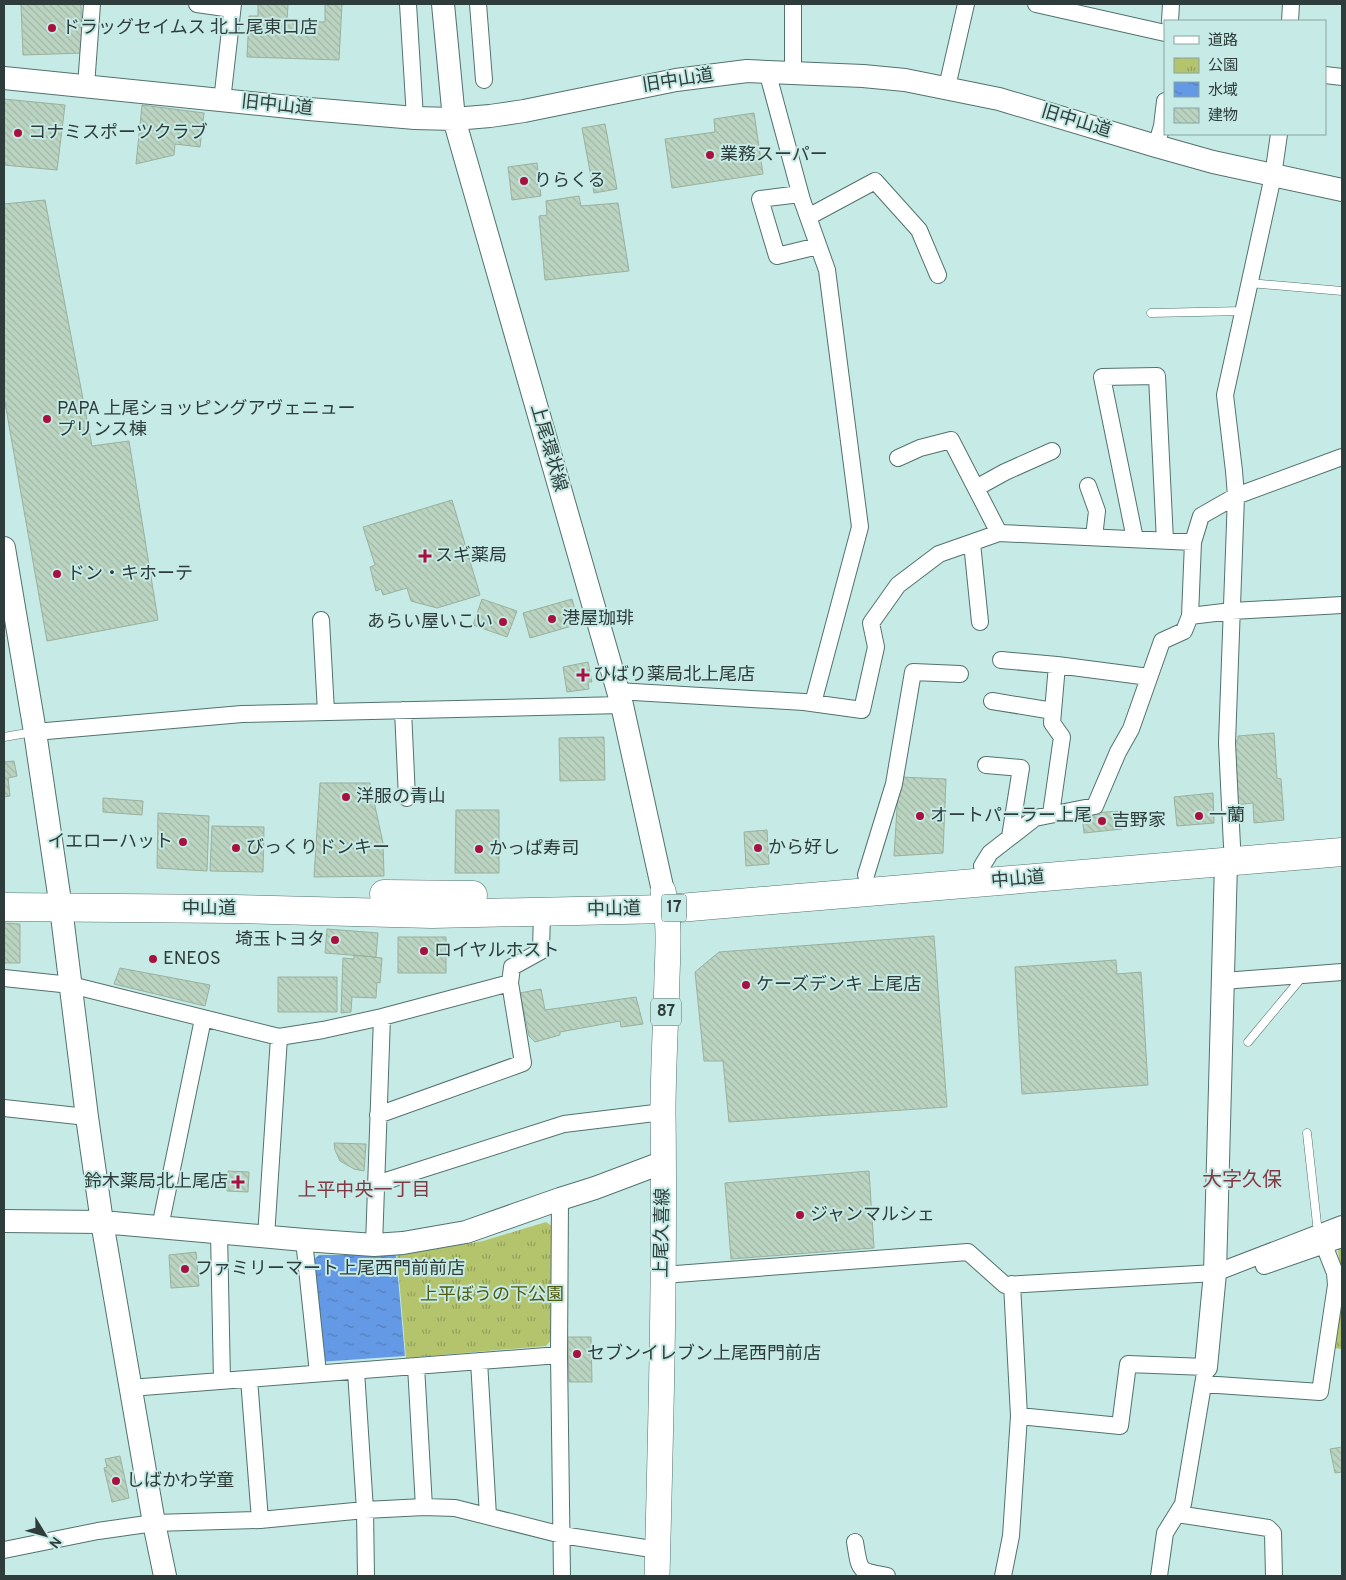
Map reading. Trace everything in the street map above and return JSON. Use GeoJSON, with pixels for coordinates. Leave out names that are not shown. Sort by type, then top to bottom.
{"type":"FeatureCollection","features":[{"type":"Feature","properties":{"kind":"highway","name":"中山道"},"geometry":{"type":"LineString","coordinates":[[4,891],[59,901],[234,909],[432,914],[542,912],[666,900],[1229,854],[1342,836]]}},
{"type":"Feature","properties":{"kind":"highway","name":"中山道"},"geometry":{"type":"LineString","coordinates":[[4,907],[59,901],[214,891],[666,900],[866,875],[982,866],[1229,854],[1342,852]]}},
{"type":"Feature","properties":{"kind":"main road","name":"上尾環状線"},"geometry":{"type":"LineString","coordinates":[[443,4],[454,119],[620,698],[666,900]]}},
{"type":"Feature","properties":{"kind":"main road","name":"旧中山道"},"geometry":{"type":"LineString","coordinates":[[4,78],[416,118],[454,119],[524,111],[676,80],[747,71],[794,72],[905,80],[999,99],[1213,162],[1342,190]]}},
{"type":"Feature","properties":{"kind":"main road"},"geometry":{"type":"LineString","coordinates":[[4,548],[35,732],[102,1222],[154,1523],[165,1576]]}},
{"type":"Feature","properties":{"kind":"main road"},"geometry":{"type":"LineString","coordinates":[[1205,1376],[1214,1278],[1223,981],[1229,854]]}},
{"type":"Feature","properties":{"kind":"main road","name":"上尾久喜線"},"geometry":{"type":"LineString","coordinates":[[658,1576],[668,954],[666,900]]}},
{"type":"Feature","properties":{"kind":"main road"},"geometry":{"type":"LineString","coordinates":[[4,1221],[102,1222],[374,1245],[403,1243],[466,1232],[595,1188],[664,1141]]}},
{"type":"Feature","properties":{"kind":"street"},"geometry":{"type":"LineString","coordinates":[[86,86],[92,4]]}},
{"type":"Feature","properties":{"kind":"street"},"geometry":{"type":"LineString","coordinates":[[197,4],[233,6],[222,100]]}},
{"type":"Feature","properties":{"kind":"street"},"geometry":{"type":"LineString","coordinates":[[408,4],[416,118]]}},
{"type":"Feature","properties":{"kind":"street"},"geometry":{"type":"LineString","coordinates":[[478,4],[484,80]]}},
{"type":"Feature","properties":{"kind":"street"},"geometry":{"type":"LineString","coordinates":[[793,4],[794,72]]}},
{"type":"Feature","properties":{"kind":"street"},"geometry":{"type":"LineString","coordinates":[[947,87],[966,4]]}},
{"type":"Feature","properties":{"kind":"street"},"geometry":{"type":"LineString","coordinates":[[1036,4],[1057,6],[1164,33]]}},
{"type":"Feature","properties":{"kind":"street"},"geometry":{"type":"LineString","coordinates":[[1170,4],[1170,20]]}},
{"type":"Feature","properties":{"kind":"street"},"geometry":{"type":"LineString","coordinates":[[1290,4],[1290,20]]}},
{"type":"Feature","properties":{"kind":"street"},"geometry":{"type":"LineString","coordinates":[[768,71],[800,194],[827,270],[860,527],[813,703]]}},
{"type":"Feature","properties":{"kind":"street"},"geometry":{"type":"LineString","coordinates":[[1326,75],[1342,77]]}},
{"type":"Feature","properties":{"kind":"street"},"geometry":{"type":"LineString","coordinates":[[1156,146],[1162,126],[1164,109]]}},
{"type":"Feature","properties":{"kind":"street"},"geometry":{"type":"LineString","coordinates":[[1229,854],[1227,743],[1236,496],[1225,395],[1273,176],[1279,135]]}},
{"type":"Feature","properties":{"kind":"street"},"geometry":{"type":"LineString","coordinates":[[808,217],[875,181],[919,230],[938,275]]}},
{"type":"Feature","properties":{"kind":"street"},"geometry":{"type":"LineString","coordinates":[[800,194],[760,199],[777,256],[818,246]]}},
{"type":"Feature","properties":{"kind":"street"},"geometry":{"type":"LineString","coordinates":[[1136,539],[1102,377],[1157,376],[1165,540]]}},
{"type":"Feature","properties":{"kind":"street"},"geometry":{"type":"LineString","coordinates":[[898,458],[920,448],[951,440],[999,533]]}},
{"type":"Feature","properties":{"kind":"street"},"geometry":{"type":"LineString","coordinates":[[976,488],[1005,472],[1052,451]]}},
{"type":"Feature","properties":{"kind":"street"},"geometry":{"type":"LineString","coordinates":[[982,866],[990,853],[1035,818],[1095,806],[1118,752],[1131,729],[1162,641],[1184,631],[1190,616],[1193,542],[1201,516],[1236,496],[1342,458]]}},
{"type":"Feature","properties":{"kind":"street"},"geometry":{"type":"LineString","coordinates":[[1088,486],[1097,512],[1094,538]]}},
{"type":"Feature","properties":{"kind":"street"},"geometry":{"type":"LineString","coordinates":[[35,732],[242,714],[403,710],[620,698],[813,703],[862,710],[876,646],[870,623],[898,585],[939,554],[999,533],[1193,542]]}},
{"type":"Feature","properties":{"kind":"street"},"geometry":{"type":"LineString","coordinates":[[972,543],[980,622]]}},
{"type":"Feature","properties":{"kind":"street"},"geometry":{"type":"LineString","coordinates":[[1190,616],[1232,611],[1342,605]]}},
{"type":"Feature","properties":{"kind":"street"},"geometry":{"type":"LineString","coordinates":[[321,620],[326,712]]}},
{"type":"Feature","properties":{"kind":"street"},"geometry":{"type":"LineString","coordinates":[[1001,660],[1149,678]]}},
{"type":"Feature","properties":{"kind":"street"},"geometry":{"type":"LineString","coordinates":[[1052,814],[1062,737],[1052,723],[1057,666]]}},
{"type":"Feature","properties":{"kind":"street"},"geometry":{"type":"LineString","coordinates":[[866,875],[894,784],[913,672],[960,674]]}},
{"type":"Feature","properties":{"kind":"street"},"geometry":{"type":"LineString","coordinates":[[992,701],[1053,711]]}},
{"type":"Feature","properties":{"kind":"street"},"geometry":{"type":"LineString","coordinates":[[403,710],[406,798]]}},
{"type":"Feature","properties":{"kind":"street"},"geometry":{"type":"LineString","coordinates":[[986,765],[1021,768],[1010,837]]}},
{"type":"Feature","properties":{"kind":"street"},"geometry":{"type":"LineString","coordinates":[[378,1115],[523,1063],[510,983],[512,967],[541,951],[542,912]]}},
{"type":"Feature","properties":{"kind":"street"},"geometry":{"type":"LineString","coordinates":[[1223,981],[1342,972]]}},
{"type":"Feature","properties":{"kind":"street"},"geometry":{"type":"LineString","coordinates":[[4,978],[71,985],[279,1037],[382,1017],[510,983]]}},
{"type":"Feature","properties":{"kind":"street"},"geometry":{"type":"LineString","coordinates":[[374,1245],[382,1017]]}},
{"type":"Feature","properties":{"kind":"street"},"geometry":{"type":"LineString","coordinates":[[160,1227],[204,1019]]}},
{"type":"Feature","properties":{"kind":"street"},"geometry":{"type":"LineString","coordinates":[[266,1237],[279,1037]]}},
{"type":"Feature","properties":{"kind":"street"},"geometry":{"type":"LineString","coordinates":[[4,1108],[87,1117]]}},
{"type":"Feature","properties":{"kind":"street"},"geometry":{"type":"LineString","coordinates":[[376,1184],[564,1124],[664,1141]]}},
{"type":"Feature","properties":{"kind":"street"},"geometry":{"type":"LineString","coordinates":[[560,1199],[559,1355],[562,1576]]}},
{"type":"Feature","properties":{"kind":"street"},"geometry":{"type":"LineString","coordinates":[[663,1275],[968,1252],[1005,1285],[1214,1278],[1321,1239],[1342,1224]]}},
{"type":"Feature","properties":{"kind":"street"},"geometry":{"type":"LineString","coordinates":[[219,1232],[222,1381]]}},
{"type":"Feature","properties":{"kind":"street"},"geometry":{"type":"LineString","coordinates":[[1321,1239],[1342,1239]]}},
{"type":"Feature","properties":{"kind":"street"},"geometry":{"type":"LineString","coordinates":[[1019,1416],[1120,1426],[1128,1364],[1320,1392],[1336,1285],[1334,1273],[1321,1239]]}},
{"type":"Feature","properties":{"kind":"street"},"geometry":{"type":"LineString","coordinates":[[304,1240],[318,1374]]}},
{"type":"Feature","properties":{"kind":"street"},"geometry":{"type":"LineString","coordinates":[[1003,1576],[1010,1536],[1019,1416],[1012,1284]]}},
{"type":"Feature","properties":{"kind":"street"},"geometry":{"type":"LineString","coordinates":[[130,1388],[559,1355]]}},
{"type":"Feature","properties":{"kind":"street"},"geometry":{"type":"LineString","coordinates":[[479,1361],[488,1516]]}},
{"type":"Feature","properties":{"kind":"street"},"geometry":{"type":"LineString","coordinates":[[416,1366],[424,1507]]}},
{"type":"Feature","properties":{"kind":"street"},"geometry":{"type":"LineString","coordinates":[[356,1371],[365,1510],[366,1576]]}},
{"type":"Feature","properties":{"kind":"street"},"geometry":{"type":"LineString","coordinates":[[1159,1576],[1164,1533],[1183,1504],[1205,1376]]}},
{"type":"Feature","properties":{"kind":"street"},"geometry":{"type":"LineString","coordinates":[[249,1379],[260,1520]]}},
{"type":"Feature","properties":{"kind":"street"},"geometry":{"type":"LineString","coordinates":[[4,1550],[154,1523],[260,1520],[365,1510],[424,1507],[455,1508],[562,1536],[658,1550]]}},
{"type":"Feature","properties":{"kind":"street"},"geometry":{"type":"LineString","coordinates":[[1177,1514],[1268,1528],[1273,1533],[1274,1576]]}},
{"type":"Feature","properties":{"kind":"street"},"geometry":{"type":"LineString","coordinates":[[855,1542],[859,1566],[867,1573],[887,1576]]}},
{"type":"Feature","properties":{"kind":"lane"},"geometry":{"type":"LineString","coordinates":[[1249,283],[1342,291]]}},
{"type":"Feature","properties":{"kind":"lane"},"geometry":{"type":"LineString","coordinates":[[1151,313],[1243,311]]}},
{"type":"Feature","properties":{"kind":"lane"},"geometry":{"type":"LineString","coordinates":[[4,737],[35,732]]}},
{"type":"Feature","properties":{"kind":"lane"},"geometry":{"type":"LineString","coordinates":[[1248,1042],[1304,975]]}},
{"type":"Feature","properties":{"kind":"lane"},"geometry":{"type":"LineString","coordinates":[[1307,1133],[1321,1239]]}},
{"type":"Feature","properties":{"kind":"green space","name":"上平ぼうの下公園"},"geometry":{"type":"Polygon","coordinates":[[[546,1222],[552,1226],[551,1340],[546,1346],[406,1358],[397,1255],[483,1241],[546,1222]]]}},
{"type":"Feature","properties":{"kind":"green space"},"geometry":{"type":"Polygon","coordinates":[[[1342,1248],[1342,1349],[1332,1348],[1341,1281],[1338,1249],[1342,1248]]]}},
{"type":"Feature","properties":{"kind":"water"},"geometry":{"type":"Polygon","coordinates":[[[319,1255],[396,1255],[405,1356],[319,1362],[311,1262],[319,1255]]]}},
{"type":"Feature","properties":{"kind":"building","name":"ドラッグセイムス 北上尾東口店"},"geometry":{"type":"Polygon","coordinates":[[[21,4],[81,4],[82,53],[23,55],[21,4]]]}},
{"type":"Feature","properties":{"kind":"building"},"geometry":{"type":"Polygon","coordinates":[[[258,4],[288,4],[287,21],[325,22],[325,4],[342,4],[339,60],[247,57],[249,16],[258,16],[258,4]]]}},
{"type":"Feature","properties":{"kind":"building"},"geometry":{"type":"Polygon","coordinates":[[[4,99],[65,105],[57,170],[4,165],[4,99]]]}},
{"type":"Feature","properties":{"kind":"building"},"geometry":{"type":"Polygon","coordinates":[[[142,105],[204,113],[200,147],[175,144],[174,155],[136,164],[142,105]]]}},
{"type":"Feature","properties":{"kind":"building"},"geometry":{"type":"Polygon","coordinates":[[[754,113],[763,174],[672,188],[665,139],[715,132],[714,119],[754,113]]]}},
{"type":"Feature","properties":{"kind":"building"},"geometry":{"type":"Polygon","coordinates":[[[605,124],[617,189],[594,193],[582,128],[605,124]]]}},
{"type":"Feature","properties":{"kind":"building"},"geometry":{"type":"Polygon","coordinates":[[[537,163],[541,196],[512,200],[508,167],[537,163]]]}},
{"type":"Feature","properties":{"kind":"building"},"geometry":{"type":"Polygon","coordinates":[[[579,196],[581,206],[618,203],[629,271],[545,280],[539,216],[547,215],[546,201],[579,196]]]}},
{"type":"Feature","properties":{"kind":"building","name":"PAPA 上尾ショッピングアヴェニュー プリンス棟"},"geometry":{"type":"Polygon","coordinates":[[[45,200],[92,446],[129,441],[158,620],[47,641],[4,397],[4,204],[45,200]]]}},
{"type":"Feature","properties":{"kind":"building"},"geometry":{"type":"Polygon","coordinates":[[[452,500],[480,595],[437,608],[411,601],[407,588],[383,595],[381,589],[376,591],[370,567],[375,565],[363,527],[452,500]]]}},
{"type":"Feature","properties":{"kind":"building"},"geometry":{"type":"Polygon","coordinates":[[[482,599],[517,611],[507,637],[473,625],[482,599]]]}},
{"type":"Feature","properties":{"kind":"building"},"geometry":{"type":"Polygon","coordinates":[[[572,599],[579,624],[530,638],[523,613],[572,599]]]}},
{"type":"Feature","properties":{"kind":"building"},"geometry":{"type":"Polygon","coordinates":[[[588,662],[592,682],[588,682],[589,689],[567,692],[563,667],[588,662]]]}},
{"type":"Feature","properties":{"kind":"building"},"geometry":{"type":"Polygon","coordinates":[[[1274,733],[1277,778],[1281,779],[1284,820],[1254,823],[1253,803],[1234,805],[1233,741],[1238,740],[1238,736],[1274,733]]]}},
{"type":"Feature","properties":{"kind":"building"},"geometry":{"type":"Polygon","coordinates":[[[604,737],[605,780],[560,781],[559,738],[604,737]]]}},
{"type":"Feature","properties":{"kind":"building"},"geometry":{"type":"Polygon","coordinates":[[[14,761],[17,776],[8,778],[10,796],[4,797],[4,762],[14,761]]]}},
{"type":"Feature","properties":{"kind":"building","name":"オートパーラー上尾"},"geometry":{"type":"Polygon","coordinates":[[[899,777],[946,779],[943,853],[894,856],[899,777]]]}},
{"type":"Feature","properties":{"kind":"building"},"geometry":{"type":"Polygon","coordinates":[[[320,783],[370,783],[383,843],[384,876],[314,877],[320,783]]]}},
{"type":"Feature","properties":{"kind":"building"},"geometry":{"type":"Polygon","coordinates":[[[1213,793],[1214,823],[1177,826],[1174,797],[1213,793]]]}},
{"type":"Feature","properties":{"kind":"building"},"geometry":{"type":"Polygon","coordinates":[[[103,798],[143,801],[142,815],[103,812],[103,798]]]}},
{"type":"Feature","properties":{"kind":"building"},"geometry":{"type":"Polygon","coordinates":[[[456,810],[499,810],[499,873],[455,873],[456,810]]]}},
{"type":"Feature","properties":{"kind":"building"},"geometry":{"type":"Polygon","coordinates":[[[1120,811],[1122,829],[1084,833],[1082,814],[1120,811]]]}},
{"type":"Feature","properties":{"kind":"building"},"geometry":{"type":"Polygon","coordinates":[[[158,813],[209,816],[207,871],[157,868],[158,813]]]}},
{"type":"Feature","properties":{"kind":"building"},"geometry":{"type":"Polygon","coordinates":[[[212,826],[264,827],[263,872],[210,871],[212,826]]]}},
{"type":"Feature","properties":{"kind":"building"},"geometry":{"type":"Polygon","coordinates":[[[767,830],[769,864],[746,866],[744,832],[767,830]]]}},
{"type":"Feature","properties":{"kind":"building"},"geometry":{"type":"Polygon","coordinates":[[[4,923],[20,924],[20,963],[4,963],[4,923]]]}},
{"type":"Feature","properties":{"kind":"building"},"geometry":{"type":"Polygon","coordinates":[[[327,929],[378,933],[376,957],[325,953],[327,929]]]}},
{"type":"Feature","properties":{"kind":"building"},"geometry":{"type":"Polygon","coordinates":[[[934,936],[947,1107],[729,1122],[723,1061],[704,1061],[695,972],[719,952],[934,936]]]}},
{"type":"Feature","properties":{"kind":"building"},"geometry":{"type":"Polygon","coordinates":[[[398,937],[446,937],[446,973],[398,973],[398,937]]]}},
{"type":"Feature","properties":{"kind":"building"},"geometry":{"type":"Polygon","coordinates":[[[354,955],[382,958],[380,983],[377,982],[376,998],[352,997],[351,1012],[341,1013],[343,958],[354,959],[354,955]]]}},
{"type":"Feature","properties":{"kind":"building"},"geometry":{"type":"Polygon","coordinates":[[[1116,960],[1117,974],[1141,972],[1148,1085],[1022,1094],[1015,967],[1116,960]]]}},
{"type":"Feature","properties":{"kind":"building"},"geometry":{"type":"Polygon","coordinates":[[[120,968],[210,985],[205,1006],[114,984],[120,968]]]}},
{"type":"Feature","properties":{"kind":"building"},"geometry":{"type":"Polygon","coordinates":[[[278,977],[337,977],[337,1012],[278,1012],[278,977]]]}},
{"type":"Feature","properties":{"kind":"building"},"geometry":{"type":"Polygon","coordinates":[[[541,989],[545,1010],[636,997],[643,1024],[621,1027],[620,1021],[560,1032],[560,1035],[535,1042],[529,1036],[520,993],[541,989]]]}},
{"type":"Feature","properties":{"kind":"building"},"geometry":{"type":"Polygon","coordinates":[[[334,1143],[366,1144],[364,1171],[354,1169],[340,1161],[334,1143]]]}},
{"type":"Feature","properties":{"kind":"building"},"geometry":{"type":"Polygon","coordinates":[[[228,1171],[249,1172],[248,1192],[227,1191],[228,1171]]]}},
{"type":"Feature","properties":{"kind":"building","name":"ジャンマルシェ"},"geometry":{"type":"Polygon","coordinates":[[[869,1171],[874,1248],[731,1259],[725,1183],[869,1171]]]}},
{"type":"Feature","properties":{"kind":"building"},"geometry":{"type":"Polygon","coordinates":[[[196,1252],[199,1286],[171,1288],[169,1255],[196,1252]]]}},
{"type":"Feature","properties":{"kind":"building"},"geometry":{"type":"Polygon","coordinates":[[[568,1337],[591,1337],[592,1382],[569,1382],[568,1337]]]}},
{"type":"Feature","properties":{"kind":"building"},"geometry":{"type":"Polygon","coordinates":[[[1342,1447],[1342,1472],[1335,1473],[1330,1449],[1342,1447]]]}},
{"type":"Feature","properties":{"kind":"building"},"geometry":{"type":"Polygon","coordinates":[[[120,1456],[129,1498],[112,1502],[104,1468],[107,1467],[105,1459],[120,1456]]]}},
{"type":"Feature","properties":{"kind":"place","name":"ドラッグセイムス 北上尾東口店"},"geometry":{"type":"Point","coordinates":[52,28]}},
{"type":"Feature","properties":{"kind":"place","name":"コナミスポーツクラブ"},"geometry":{"type":"Point","coordinates":[18,133]}},
{"type":"Feature","properties":{"kind":"place","name":"業務スーパー"},"geometry":{"type":"Point","coordinates":[710,155]}},
{"type":"Feature","properties":{"kind":"place","name":"りらくる"},"geometry":{"type":"Point","coordinates":[524,181]}},
{"type":"Feature","properties":{"kind":"place","name":"PAPA 上尾ショッピングアヴェニュー プリンス棟"},"geometry":{"type":"Point","coordinates":[47,419]}},
{"type":"Feature","properties":{"kind":"place","name":"スギ薬局"},"geometry":{"type":"Point","coordinates":[425,556]}},
{"type":"Feature","properties":{"kind":"place","name":"ドン・キホーテ"},"geometry":{"type":"Point","coordinates":[57,574]}},
{"type":"Feature","properties":{"kind":"place","name":"港屋珈琲"},"geometry":{"type":"Point","coordinates":[552,619]}},
{"type":"Feature","properties":{"kind":"place","name":"あらい屋いこい"},"geometry":{"type":"Point","coordinates":[503,622]}},
{"type":"Feature","properties":{"kind":"place","name":"ひばり薬局北上尾店"},"geometry":{"type":"Point","coordinates":[583,675]}},
{"type":"Feature","properties":{"kind":"place","name":"洋服の青山"},"geometry":{"type":"Point","coordinates":[346,797]}},
{"type":"Feature","properties":{"kind":"place","name":"オートパーラー上尾"},"geometry":{"type":"Point","coordinates":[920,816]}},
{"type":"Feature","properties":{"kind":"place","name":"一蘭"},"geometry":{"type":"Point","coordinates":[1199,816]}},
{"type":"Feature","properties":{"kind":"place","name":"吉野家"},"geometry":{"type":"Point","coordinates":[1102,821]}},
{"type":"Feature","properties":{"kind":"place","name":"イエローハット"},"geometry":{"type":"Point","coordinates":[183,842]}},
{"type":"Feature","properties":{"kind":"place","name":"びっくりドンキー"},"geometry":{"type":"Point","coordinates":[236,848]}},
{"type":"Feature","properties":{"kind":"place","name":"から好し"},"geometry":{"type":"Point","coordinates":[758,848]}},
{"type":"Feature","properties":{"kind":"place","name":"かっぱ寿司"},"geometry":{"type":"Point","coordinates":[479,849]}},
{"type":"Feature","properties":{"kind":"place","name":"埼玉トヨタ"},"geometry":{"type":"Point","coordinates":[335,940]}},
{"type":"Feature","properties":{"kind":"place","name":"ロイヤルホスト"},"geometry":{"type":"Point","coordinates":[424,951]}},
{"type":"Feature","properties":{"kind":"place","name":"ENEOS"},"geometry":{"type":"Point","coordinates":[153,959]}},
{"type":"Feature","properties":{"kind":"place","name":"ケーズデンキ 上尾店"},"geometry":{"type":"Point","coordinates":[746,985]}},
{"type":"Feature","properties":{"kind":"place","name":"鈴木薬局北上尾店"},"geometry":{"type":"Point","coordinates":[238,1182]}},
{"type":"Feature","properties":{"kind":"place","name":"ジャンマルシェ"},"geometry":{"type":"Point","coordinates":[800,1215]}},
{"type":"Feature","properties":{"kind":"place","name":"ファミリーマート上尾西門前前店"},"geometry":{"type":"Point","coordinates":[185,1269]}},
{"type":"Feature","properties":{"kind":"place","name":"セブンイレブン上尾西門前店"},"geometry":{"type":"Point","coordinates":[577,1354]}},
{"type":"Feature","properties":{"kind":"place","name":"しばかわ学童"},"geometry":{"type":"Point","coordinates":[116,1481]}},
{"type":"Feature","properties":{"kind":"district","name":"大字久保"},"geometry":{"type":"Point","coordinates":[1242,1181]}},
{"type":"Feature","properties":{"kind":"district","name":"上平中央一丁目"},"geometry":{"type":"Point","coordinates":[364,1191]}}]}
